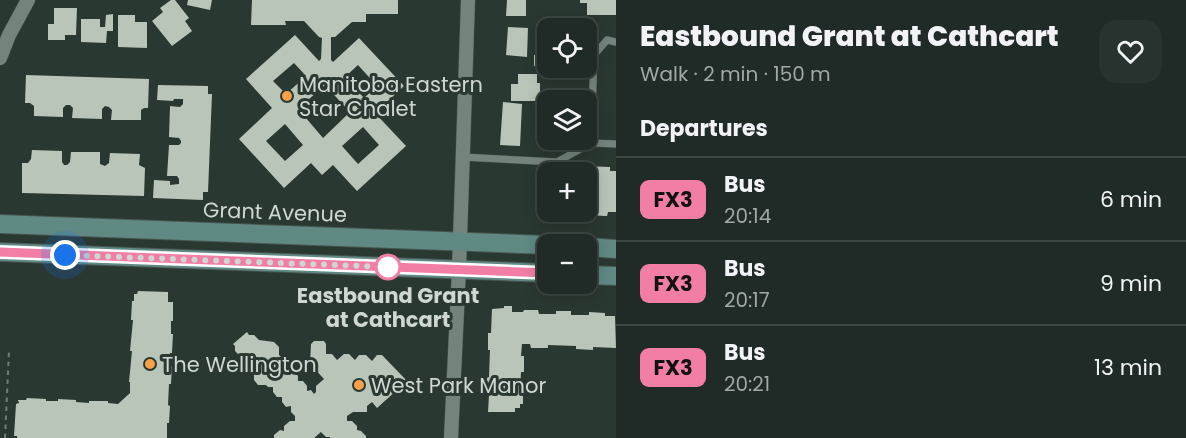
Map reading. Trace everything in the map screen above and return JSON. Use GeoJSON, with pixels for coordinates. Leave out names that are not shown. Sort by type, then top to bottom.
{"type":"FeatureCollection","features":[{"type":"Feature","properties":{"kind":"main road","name":"Grant Avenue"},"geometry":{"type":"LineString","coordinates":[[0,224],[537,245]]}},
{"type":"Feature","properties":{"kind":"main road"},"geometry":{"type":"LineString","coordinates":[[597,248],[616,249]]}},
{"type":"Feature","properties":{"kind":"main road"},"geometry":{"type":"LineString","coordinates":[[0,252],[537,273]]}},
{"type":"Feature","properties":{"kind":"main road"},"geometry":{"type":"LineString","coordinates":[[597,275],[616,276]]}},
{"type":"Feature","properties":{"kind":"street"},"geometry":{"type":"LineString","coordinates":[[0,58],[9,35],[28,0]]}},
{"type":"Feature","properties":{"kind":"street"},"geometry":{"type":"LineString","coordinates":[[451,438],[468,0]]}},
{"type":"Feature","properties":{"kind":"lane"},"geometry":{"type":"LineString","coordinates":[[593,90],[594,55],[607,40],[616,42]]}},
{"type":"Feature","properties":{"kind":"lane"},"geometry":{"type":"LineString","coordinates":[[597,143],[616,144]]}},
{"type":"Feature","properties":{"kind":"lane"},"geometry":{"type":"LineString","coordinates":[[462,157],[557,162],[578,150]]}},
{"type":"Feature","properties":{"kind":"path"},"geometry":{"type":"LineString","coordinates":[[5,438],[9,351]]}},
{"type":"Feature","properties":{"kind":"building"},"geometry":{"type":"Polygon","coordinates":[[[171,0],[175,0],[189,18],[185,21],[192,31],[172,46],[152,21],[163,12],[160,8],[171,0]]]}},
{"type":"Feature","properties":{"kind":"building"},"geometry":{"type":"Polygon","coordinates":[[[188,0],[212,0],[210,10],[187,5],[188,0]]]}},
{"type":"Feature","properties":{"kind":"building","name":"Manitoba Eastern Star Chalet"},"geometry":{"type":"Polygon","coordinates":[[[252,0],[398,0],[398,14],[366,14],[366,22],[352,22],[335,37],[331,37],[331,60],[333,62],[359,38],[404,86],[375,113],[406,146],[357,191],[333,165],[322,175],[311,163],[284,188],[239,139],[272,108],[246,79],[295,35],[319,61],[321,59],[322,38],[304,21],[285,21],[286,25],[251,25],[252,0]],[[294,63],[273,81],[286,94],[306,76],[294,63]],[[358,65],[345,77],[364,98],[377,86],[358,65]],[[325,85],[300,107],[302,110],[300,111],[323,138],[348,114],[346,112],[348,110],[325,85]],[[285,124],[266,141],[285,161],[303,145],[285,124]],[[363,127],[342,146],[358,164],[379,145],[363,127]]]}},
{"type":"Feature","properties":{"kind":"building"},"geometry":{"type":"Polygon","coordinates":[[[507,0],[526,0],[526,16],[506,16],[507,0]]]}},
{"type":"Feature","properties":{"kind":"building"},"geometry":{"type":"Polygon","coordinates":[[[580,0],[616,0],[616,15],[587,15],[587,3],[580,3],[580,0]]]}},
{"type":"Feature","properties":{"kind":"building"},"geometry":{"type":"Polygon","coordinates":[[[54,8],[77,8],[76,35],[65,35],[65,40],[48,40],[48,24],[54,24],[54,8]]]}},
{"type":"Feature","properties":{"kind":"building"},"geometry":{"type":"Polygon","coordinates":[[[113,14],[113,31],[107,31],[106,43],[81,42],[81,19],[100,19],[100,27],[105,27],[106,15],[113,14]]]}},
{"type":"Feature","properties":{"kind":"building"},"geometry":{"type":"Polygon","coordinates":[[[118,15],[135,15],[135,22],[147,22],[147,48],[118,47],[118,15]]]}},
{"type":"Feature","properties":{"kind":"building"},"geometry":{"type":"Polygon","coordinates":[[[508,27],[528,28],[527,57],[506,55],[508,27]]]}},
{"type":"Feature","properties":{"kind":"building"},"geometry":{"type":"Polygon","coordinates":[[[534,55],[537,55],[537,66],[534,66],[534,55]]]}},
{"type":"Feature","properties":{"kind":"building"},"geometry":{"type":"Polygon","coordinates":[[[518,74],[537,74],[540,90],[537,90],[537,101],[511,101],[511,84],[518,84],[518,74]]]}},
{"type":"Feature","properties":{"kind":"building"},"geometry":{"type":"Polygon","coordinates":[[[26,75],[149,79],[148,108],[141,110],[141,120],[111,120],[112,110],[105,106],[102,109],[102,119],[72,118],[73,108],[70,105],[63,108],[63,117],[34,116],[34,106],[25,103],[26,75]]]}},
{"type":"Feature","properties":{"kind":"building"},"geometry":{"type":"Polygon","coordinates":[[[158,85],[208,86],[208,94],[212,94],[208,192],[203,192],[203,200],[153,198],[154,180],[170,181],[170,185],[179,184],[177,176],[167,176],[169,145],[181,143],[179,138],[169,137],[170,106],[180,107],[183,104],[183,99],[157,100],[158,85]]]}},
{"type":"Feature","properties":{"kind":"building"},"geometry":{"type":"Polygon","coordinates":[[[503,102],[522,104],[520,146],[500,145],[503,102]]]}},
{"type":"Feature","properties":{"kind":"building"},"geometry":{"type":"Polygon","coordinates":[[[32,150],[62,151],[64,165],[70,162],[71,152],[100,152],[100,164],[105,166],[109,163],[110,153],[140,154],[139,165],[145,168],[144,196],[22,193],[22,163],[28,163],[32,150]]]}},
{"type":"Feature","properties":{"kind":"building"},"geometry":{"type":"Polygon","coordinates":[[[597,167],[610,167],[610,171],[616,171],[616,212],[608,212],[607,216],[597,216],[597,167]]]}},
{"type":"Feature","properties":{"kind":"building","name":"The Wellington"},"geometry":{"type":"Polygon","coordinates":[[[138,291],[168,292],[168,302],[173,302],[172,353],[170,353],[169,366],[172,366],[167,438],[17,438],[14,436],[18,400],[27,398],[58,401],[58,399],[89,403],[89,401],[108,401],[108,403],[118,404],[130,393],[132,301],[134,301],[134,294],[138,291]]]}},
{"type":"Feature","properties":{"kind":"building"},"geometry":{"type":"Polygon","coordinates":[[[504,306],[512,306],[512,312],[538,310],[539,314],[556,314],[556,311],[571,311],[571,315],[589,315],[589,312],[615,316],[616,348],[593,347],[593,350],[576,349],[576,346],[548,345],[548,348],[531,348],[530,344],[522,344],[521,356],[524,356],[524,372],[521,372],[520,395],[523,395],[523,404],[520,404],[520,408],[515,408],[515,412],[488,412],[489,395],[486,395],[490,350],[488,350],[488,333],[491,333],[492,309],[504,308],[504,306]]]}},
{"type":"Feature","properties":{"kind":"building","name":"West Park Manor"},"geometry":{"type":"Polygon","coordinates":[[[247,332],[259,340],[274,342],[279,347],[279,355],[290,366],[288,371],[294,371],[298,376],[298,381],[303,381],[307,386],[307,391],[311,390],[314,394],[316,386],[324,379],[310,364],[311,344],[314,341],[324,341],[326,354],[332,354],[337,360],[344,354],[349,354],[355,360],[359,355],[366,355],[372,361],[377,355],[382,355],[407,381],[377,408],[372,402],[367,406],[367,412],[353,412],[347,416],[347,421],[352,421],[357,426],[357,430],[361,431],[366,438],[330,438],[321,432],[314,438],[274,438],[280,430],[284,431],[284,426],[290,421],[295,421],[295,416],[291,412],[291,406],[286,407],[282,402],[282,397],[277,397],[273,392],[273,387],[258,385],[254,380],[254,373],[248,373],[243,368],[244,360],[235,351],[233,344],[247,332]]]}},
{"type":"Feature","properties":{"kind":"bus line","name":"FX3"},"geometry":{"type":"LineString","coordinates":[[0,252],[537,273]]}},
{"type":"Feature","properties":{"kind":"place","name":"Manitoba Eastern Star Chalet"},"geometry":{"type":"Point","coordinates":[287,96]}},
{"type":"Feature","properties":{"kind":"place","name":"Eastbound Grant at Cathcart"},"geometry":{"type":"Point","coordinates":[388,267]}},
{"type":"Feature","properties":{"kind":"place","name":"The Wellington"},"geometry":{"type":"Point","coordinates":[150,364]}},
{"type":"Feature","properties":{"kind":"place","name":"West Park Manor"},"geometry":{"type":"Point","coordinates":[359,385]}},
{"type":"Feature","properties":{"kind":"route"},"geometry":{"type":"LineString","coordinates":[[65,255],[388,267]]}}]}
